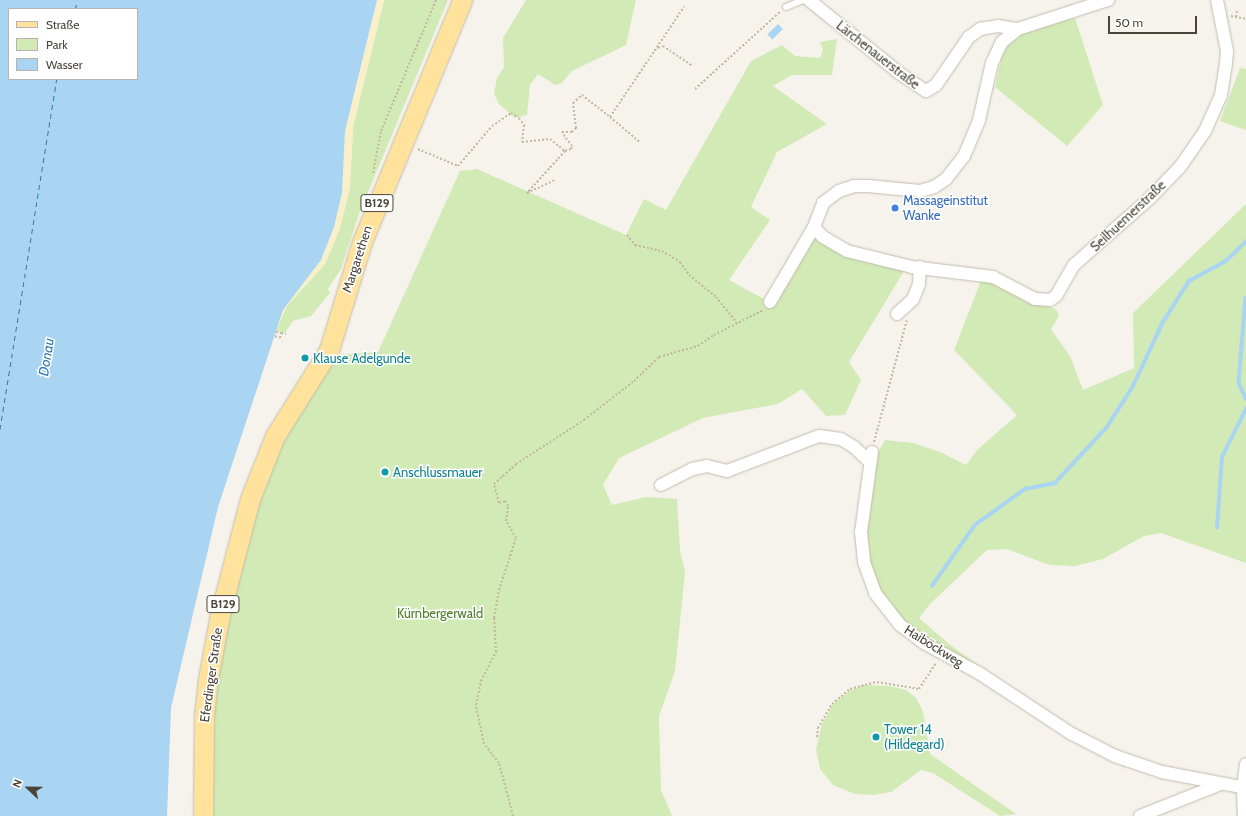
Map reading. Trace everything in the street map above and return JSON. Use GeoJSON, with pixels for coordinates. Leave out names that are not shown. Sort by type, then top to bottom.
{"type":"FeatureCollection","features":[{"type":"Feature","properties":{"kind":"main road","name":"Margarethen"},"geometry":{"type":"LineString","coordinates":[[295,404],[329,350],[364,235],[462,0]]}},
{"type":"Feature","properties":{"kind":"main road","name":"Eferdinger Straße"},"geometry":{"type":"LineString","coordinates":[[203,816],[204,717],[213,645],[257,476],[275,436],[295,404]]}},
{"type":"Feature","properties":{"kind":"street","name":"Lärchenauerstraße"},"geometry":{"type":"LineString","coordinates":[[809,0],[899,74],[926,91],[936,86],[969,38],[980,29],[998,26],[1018,29]]}},
{"type":"Feature","properties":{"kind":"street","name":"Lärchenauerstraße"},"geometry":{"type":"LineString","coordinates":[[814,227],[823,203],[838,191],[854,186],[868,186],[920,191],[946,180],[964,156],[980,120],[996,52],[1002,42],[1018,29],[1108,0]]}},
{"type":"Feature","properties":{"kind":"street","name":"Seilhuemerstraße"},"geometry":{"type":"LineString","coordinates":[[814,227],[823,237],[847,251],[920,268],[993,277],[1043,301],[1056,296],[1074,265],[1116,230],[1180,167],[1205,131],[1221,95],[1226,69],[1227,51],[1217,0]]}},
{"type":"Feature","properties":{"kind":"street"},"geometry":{"type":"LineString","coordinates":[[770,302],[814,227]]}},
{"type":"Feature","properties":{"kind":"street"},"geometry":{"type":"LineString","coordinates":[[896,314],[910,303],[919,284],[920,268]]}},
{"type":"Feature","properties":{"kind":"street"},"geometry":{"type":"LineString","coordinates":[[661,485],[692,469],[707,466],[727,471],[819,436],[841,438],[870,457]]}},
{"type":"Feature","properties":{"kind":"street","name":"Haiböckweg"},"geometry":{"type":"LineString","coordinates":[[870,457],[861,532],[864,562],[875,594],[900,625],[942,652],[979,673],[1072,734],[1115,756],[1162,772],[1244,788]]}},
{"type":"Feature","properties":{"kind":"street"},"geometry":{"type":"LineString","coordinates":[[1244,816],[1246,764]]}},
{"type":"Feature","properties":{"kind":"street"},"geometry":{"type":"LineString","coordinates":[[1140,816],[1221,784]]}},
{"type":"Feature","properties":{"kind":"lane"},"geometry":{"type":"LineString","coordinates":[[786,7],[803,0]]}},
{"type":"Feature","properties":{"kind":"path"},"geometry":{"type":"LineString","coordinates":[[372,176],[381,131],[436,0]]}},
{"type":"Feature","properties":{"kind":"path"},"geometry":{"type":"LineString","coordinates":[[610,117],[684,7]]}},
{"type":"Feature","properties":{"kind":"path"},"geometry":{"type":"LineString","coordinates":[[695,89],[786,7]]}},
{"type":"Feature","properties":{"kind":"path"},"geometry":{"type":"LineString","coordinates":[[1236,17],[1237,11]]}},
{"type":"Feature","properties":{"kind":"path"},"geometry":{"type":"LineString","coordinates":[[656,49],[663,46],[693,66]]}},
{"type":"Feature","properties":{"kind":"path"},"geometry":{"type":"LineString","coordinates":[[555,180],[528,193],[564,151],[572,146],[562,132],[574,131],[573,103],[582,95],[639,141]]}},
{"type":"Feature","properties":{"kind":"path"},"geometry":{"type":"LineString","coordinates":[[426,152],[458,166],[492,126],[511,113],[519,118],[524,125],[522,142],[550,139],[564,151]]}},
{"type":"Feature","properties":{"kind":"path"},"geometry":{"type":"LineString","coordinates":[[627,235],[635,245],[662,251],[680,262],[689,275],[716,297],[738,324]]}},
{"type":"Feature","properties":{"kind":"path"},"geometry":{"type":"LineString","coordinates":[[513,816],[499,763],[484,744],[476,705],[481,681],[496,652],[494,618],[499,590],[516,538],[506,521],[508,506],[505,501],[499,504],[494,484],[516,464],[584,420],[634,381],[659,357],[698,346],[714,334],[738,324],[758,313],[770,302]]}},
{"type":"Feature","properties":{"kind":"path"},"geometry":{"type":"LineString","coordinates":[[870,457],[910,310],[910,303]]}},
{"type":"Feature","properties":{"kind":"path"},"geometry":{"type":"LineString","coordinates":[[276,332],[286,334]]}},
{"type":"Feature","properties":{"kind":"path"},"geometry":{"type":"LineString","coordinates":[[275,336],[280,338],[281,333]]}},
{"type":"Feature","properties":{"kind":"path"},"geometry":{"type":"LineString","coordinates":[[817,737],[824,715],[842,694],[861,684],[877,682],[919,689],[942,652]]}},
{"type":"Feature","properties":{"kind":"green space"},"geometry":{"type":"Polygon","coordinates":[[[384,0],[448,0],[359,214],[341,269],[328,289],[330,293],[311,316],[293,321],[285,333],[276,331],[287,306],[325,264],[340,228],[350,187],[353,127],[384,0]]]}},
{"type":"Feature","properties":{"kind":"green space"},"geometry":{"type":"Polygon","coordinates":[[[526,0],[636,0],[626,45],[572,71],[561,84],[555,85],[538,74],[530,85],[527,115],[515,118],[499,104],[494,94],[497,78],[504,67],[503,38],[526,0]]]}},
{"type":"Feature","properties":{"kind":"green space"},"geometry":{"type":"Polygon","coordinates":[[[1075,18],[1103,105],[1067,146],[995,87],[1002,55],[1008,43],[1026,30],[1075,18]]]}},
{"type":"Feature","properties":{"kind":"green space","name":"Kürnbergerwald"},"geometry":{"type":"Polygon","coordinates":[[[837,39],[832,75],[792,75],[773,86],[827,124],[777,152],[751,207],[770,220],[729,280],[775,305],[813,238],[842,254],[904,271],[849,362],[861,380],[845,415],[826,416],[802,389],[778,404],[703,418],[619,458],[603,485],[612,505],[646,497],[677,499],[680,550],[685,572],[675,671],[659,716],[661,790],[672,816],[208,816],[206,781],[219,650],[265,481],[285,434],[337,355],[378,352],[460,171],[477,169],[626,235],[644,199],[666,210],[751,61],[782,45],[795,56],[820,58],[823,50],[820,42],[837,39]]]}},
{"type":"Feature","properties":{"kind":"green space"},"geometry":{"type":"Polygon","coordinates":[[[1240,68],[1246,69],[1246,130],[1220,121],[1240,68]]]}},
{"type":"Feature","properties":{"kind":"green space"},"geometry":{"type":"Polygon","coordinates":[[[1246,204],[1246,563],[1161,533],[1144,536],[1103,559],[1075,566],[1049,565],[1007,549],[987,550],[929,605],[919,618],[949,644],[994,677],[926,640],[886,605],[865,550],[872,463],[885,440],[913,443],[940,452],[966,465],[978,449],[1017,415],[954,350],[982,278],[1057,310],[1059,316],[1051,329],[1070,356],[1083,390],[1134,368],[1133,313],[1246,204]]]}},
{"type":"Feature","properties":{"kind":"green space"},"geometry":{"type":"Polygon","coordinates":[[[864,685],[889,686],[906,690],[916,698],[923,711],[930,754],[1016,814],[1000,816],[933,773],[921,770],[891,792],[873,795],[855,794],[833,785],[820,769],[816,749],[822,724],[833,704],[849,691],[864,685]]]}},
{"type":"Feature","properties":{"kind":"sand"},"geometry":{"type":"Polygon","coordinates":[[[377,0],[384,0],[353,127],[350,187],[340,228],[325,264],[287,306],[276,331],[283,310],[321,260],[334,227],[342,193],[345,131],[377,0]]]}},
{"type":"Feature","properties":{"kind":"water","name":"Donau"},"geometry":{"type":"Polygon","coordinates":[[[0,0],[377,0],[345,131],[342,193],[334,227],[321,260],[283,310],[218,507],[171,708],[167,816],[0,816],[0,0]]]}},
{"type":"Feature","properties":{"kind":"water"},"geometry":{"type":"Polygon","coordinates":[[[778,24],[783,29],[772,40],[767,35],[778,24]]]}},
{"type":"Feature","properties":{"kind":"waterway"},"geometry":{"type":"LineString","coordinates":[[932,586],[975,525],[1025,489],[1055,483],[1107,427],[1133,386],[1163,322],[1189,281],[1226,261],[1246,242]]}},
{"type":"Feature","properties":{"kind":"waterway"},"geometry":{"type":"LineString","coordinates":[[1246,298],[1239,383],[1246,398]]}},
{"type":"Feature","properties":{"kind":"waterway"},"geometry":{"type":"LineString","coordinates":[[1217,528],[1222,457],[1246,409]]}},
{"type":"Feature","properties":{"kind":"ferry route"},"geometry":{"type":"LineString","coordinates":[[75,8],[78,0]]}},
{"type":"Feature","properties":{"kind":"ferry route"},"geometry":{"type":"LineString","coordinates":[[0,429],[57,80]]}},
{"type":"Feature","properties":{"kind":"place","name":"Massageinstitut Wanke"},"geometry":{"type":"Point","coordinates":[895,208]}},
{"type":"Feature","properties":{"kind":"place","name":"Klause Adelgunde"},"geometry":{"type":"Point","coordinates":[305,358]}},
{"type":"Feature","properties":{"kind":"place","name":"Anschlussmauer"},"geometry":{"type":"Point","coordinates":[385,472]}},
{"type":"Feature","properties":{"kind":"place","name":"Tower 14 (Hildegard)"},"geometry":{"type":"Point","coordinates":[876,737]}}]}
